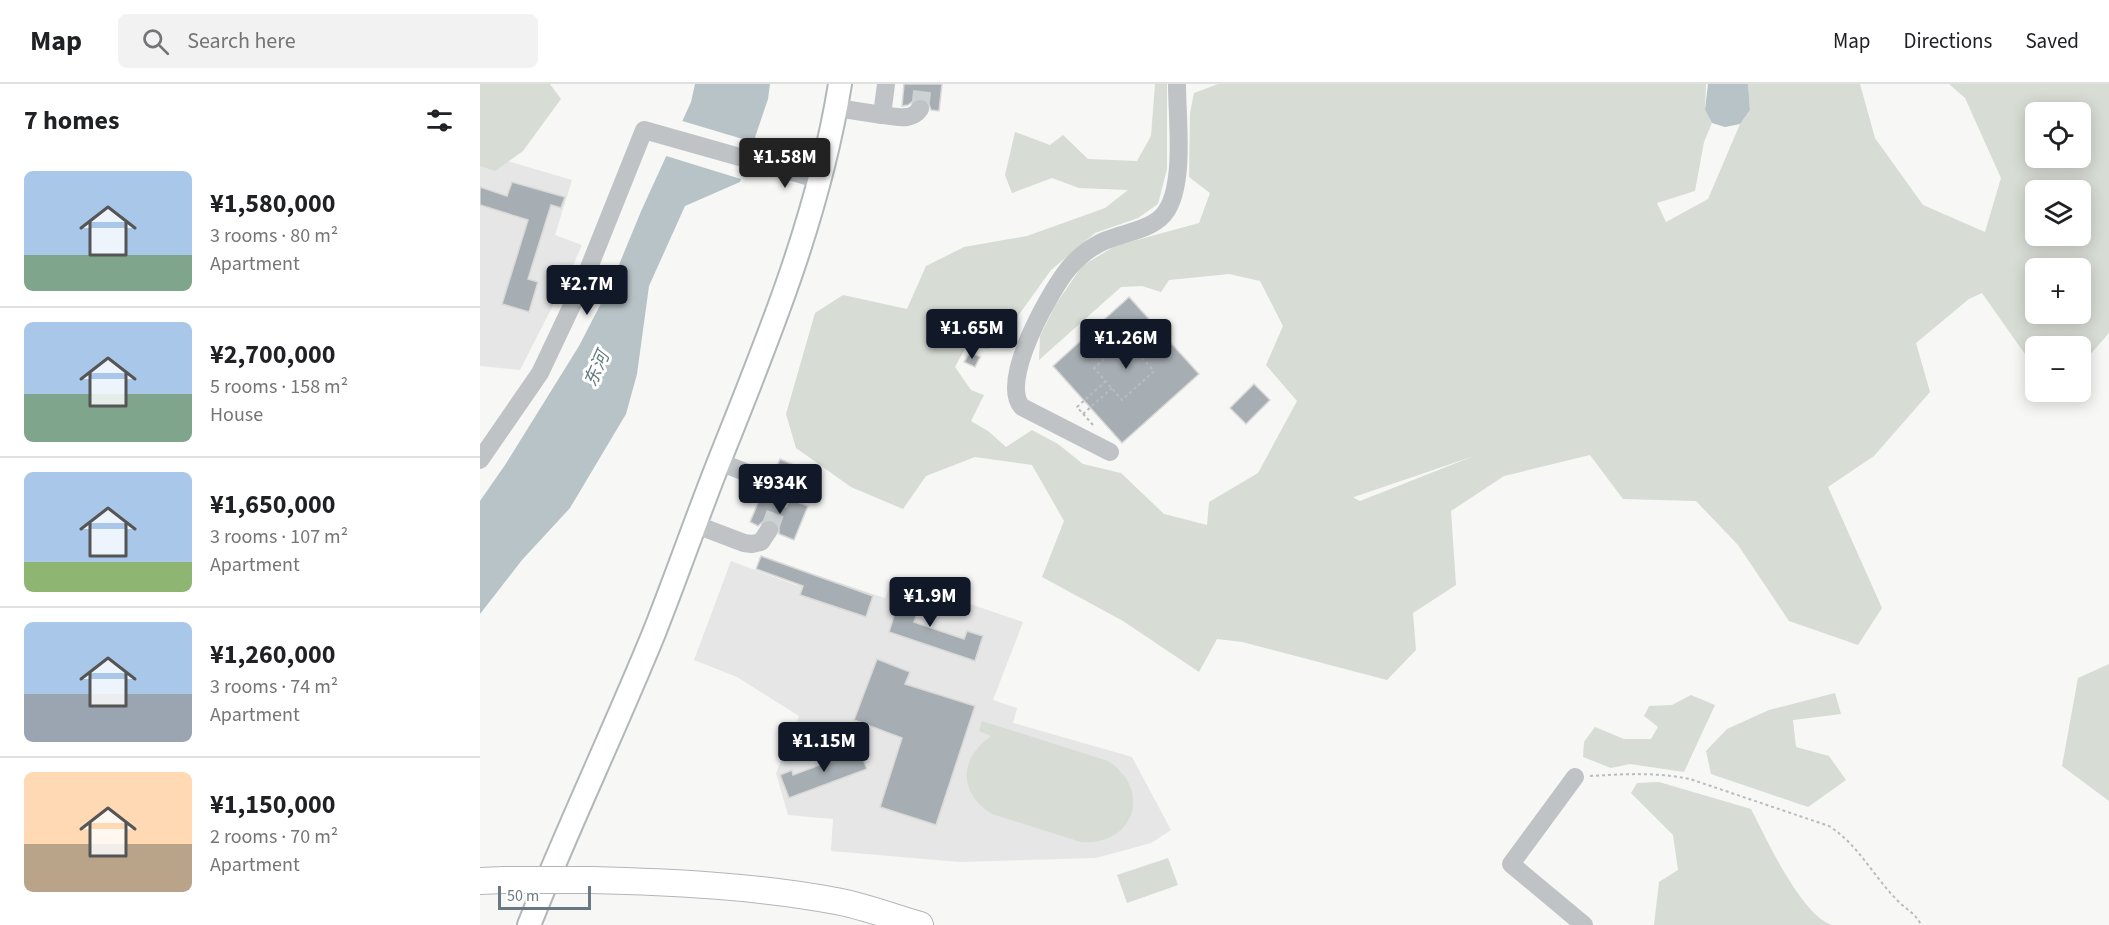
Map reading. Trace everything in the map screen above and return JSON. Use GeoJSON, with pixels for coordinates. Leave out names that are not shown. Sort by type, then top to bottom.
{"type":"FeatureCollection","features":[{"type":"Feature","properties":{"kind":"highway"},"geometry":{"type":"LineString","coordinates":[[492,880],[671,882],[739,887],[839,901],[920,925]]}},
{"type":"Feature","properties":{"kind":"main road"},"geometry":{"type":"LineString","coordinates":[[529,925],[654,632],[694,524],[780,308],[821,180],[840,84]]}},
{"type":"Feature","properties":{"kind":"street"},"geometry":{"type":"LineString","coordinates":[[882,115],[886,84]]}},
{"type":"Feature","properties":{"kind":"street"},"geometry":{"type":"LineString","coordinates":[[1110,452],[1022,407],[1017,402],[1017,376],[1023,354],[1038,318],[1066,272],[1086,252],[1104,241],[1156,222],[1166,213],[1173,200],[1177,181],[1177,84]]}},
{"type":"Feature","properties":{"kind":"street"},"geometry":{"type":"LineString","coordinates":[[837,108],[908,117],[915,115],[920,109]]}},
{"type":"Feature","properties":{"kind":"street"},"geometry":{"type":"LineString","coordinates":[[480,460],[540,373],[584,280],[644,130],[821,180]]}},
{"type":"Feature","properties":{"kind":"street"},"geometry":{"type":"LineString","coordinates":[[719,462],[777,484],[782,488],[782,495]]}},
{"type":"Feature","properties":{"kind":"street"},"geometry":{"type":"LineString","coordinates":[[694,524],[748,544],[760,542],[769,530]]}},
{"type":"Feature","properties":{"kind":"street"},"geometry":{"type":"LineString","coordinates":[[1575,777],[1511,864],[1584,925]]}},
{"type":"Feature","properties":{"kind":"path"},"geometry":{"type":"LineString","coordinates":[[1126,340],[1154,371],[1122,400],[1106,381],[1094,368],[1126,340]]}},
{"type":"Feature","properties":{"kind":"path"},"geometry":{"type":"LineString","coordinates":[[1077,407],[1106,381]]}},
{"type":"Feature","properties":{"kind":"path"},"geometry":{"type":"LineString","coordinates":[[1083,414],[1112,388]]}},
{"type":"Feature","properties":{"kind":"path"},"geometry":{"type":"LineString","coordinates":[[1575,777],[1666,774],[1690,779],[1829,826],[1841,834],[1869,864],[1898,901],[1918,917],[1921,925]]}},
{"type":"Feature","properties":{"kind":"shaded area"},"geometry":{"type":"Polygon","coordinates":[[[480,84],[550,84],[561,99],[523,151],[495,171],[480,166],[480,84]]]}},
{"type":"Feature","properties":{"kind":"shaded area"},"geometry":{"type":"Polygon","coordinates":[[[1155,84],[1167,84],[1167,169],[1158,204],[1138,218],[1095,233],[1051,270],[1003,337],[988,349],[966,347],[955,367],[971,390],[984,395],[971,421],[988,431],[1006,447],[1032,430],[1058,444],[1083,464],[1121,473],[1164,514],[1207,525],[1209,502],[1258,473],[1297,401],[1266,365],[1283,326],[1260,281],[1229,274],[1169,280],[1161,292],[1142,286],[1121,287],[1039,360],[1040,336],[1056,304],[1082,266],[1115,246],[1199,223],[1210,193],[1189,177],[1190,113],[1194,93],[1218,84],[1706,84],[1705,110],[1712,123],[1704,142],[1695,191],[1657,203],[1666,222],[1708,199],[1740,124],[1750,110],[1748,84],[1860,84],[1875,138],[1923,205],[1985,232],[2001,178],[1965,98],[1949,84],[2109,84],[2109,333],[2091,354],[2091,336],[2025,336],[2025,354],[1982,293],[1969,299],[1916,343],[1930,392],[1874,456],[1828,487],[1882,608],[1858,645],[1789,621],[1738,545],[1696,501],[1623,499],[1590,455],[1504,476],[1451,511],[1456,585],[1413,613],[1416,650],[1387,680],[1242,642],[1217,639],[1199,672],[1123,621],[1042,577],[1064,521],[1032,465],[975,457],[926,476],[903,509],[851,487],[796,448],[786,414],[815,313],[843,295],[907,309],[926,266],[964,247],[1027,236],[1105,208],[1128,190],[1079,188],[1052,178],[1012,193],[1005,175],[1015,132],[1050,145],[1063,135],[1088,159],[1137,161],[1151,136],[1155,84]],[[1474,456],[1354,497],[1354,498],[1360,501],[1474,456]]]}},
{"type":"Feature","properties":{"kind":"shaded area"},"geometry":{"type":"Polygon","coordinates":[[[480,153],[572,180],[555,235],[582,245],[520,370],[480,366],[480,153]]]}},
{"type":"Feature","properties":{"kind":"shaded area"},"geometry":{"type":"Polygon","coordinates":[[[731,561],[798,586],[804,571],[885,598],[893,578],[1023,622],[993,700],[1017,708],[1013,723],[1132,757],[1171,830],[1151,843],[1096,858],[960,862],[831,851],[833,819],[788,815],[776,773],[799,716],[737,677],[694,660],[731,561]]]}},
{"type":"Feature","properties":{"kind":"shaded area"},"geometry":{"type":"Polygon","coordinates":[[[2109,664],[2109,801],[2062,766],[2078,678],[2109,664]]]}},
{"type":"Feature","properties":{"kind":"shaded area"},"geometry":{"type":"Polygon","coordinates":[[[1835,693],[1841,714],[1793,720],[1796,747],[1829,756],[1846,780],[1808,807],[1711,774],[1706,751],[1727,729],[1769,710],[1835,693]]]}},
{"type":"Feature","properties":{"kind":"shaded area"},"geometry":{"type":"Polygon","coordinates":[[[1691,695],[1715,705],[1684,772],[1630,764],[1611,768],[1583,757],[1584,742],[1595,727],[1624,739],[1651,739],[1658,727],[1644,716],[1649,706],[1672,705],[1691,695]]]}},
{"type":"Feature","properties":{"kind":"shaded area"},"geometry":{"type":"Polygon","coordinates":[[[982,721],[1108,761],[1122,773],[1130,786],[1133,800],[1131,814],[1125,826],[1114,835],[1099,841],[1081,842],[992,814],[973,796],[968,786],[968,765],[980,745],[991,736],[979,731],[982,721]]]}},
{"type":"Feature","properties":{"kind":"shaded area"},"geometry":{"type":"Polygon","coordinates":[[[1659,782],[1751,809],[1797,892],[1808,907],[1832,925],[1654,925],[1659,882],[1678,870],[1673,835],[1631,793],[1637,783],[1659,782]]]}},
{"type":"Feature","properties":{"kind":"shaded area"},"geometry":{"type":"Polygon","coordinates":[[[1168,858],[1178,885],[1127,903],[1117,875],[1168,858]]]}},
{"type":"Feature","properties":{"kind":"water","name":"东河"},"geometry":{"type":"Polygon","coordinates":[[[695,84],[770,84],[768,99],[740,182],[685,206],[649,286],[637,374],[626,414],[570,508],[522,560],[480,614],[480,501],[579,346],[611,284],[642,209],[691,102],[695,84]]]}},
{"type":"Feature","properties":{"kind":"water"},"geometry":{"type":"Polygon","coordinates":[[[1708,84],[1748,84],[1750,110],[1740,124],[1725,127],[1712,123],[1705,110],[1708,84]]]}},
{"type":"Feature","properties":{"kind":"pier"},"geometry":{"type":"Polygon","coordinates":[[[679,120],[756,143],[744,180],[663,155],[679,120]]]}},
{"type":"Feature","properties":{"kind":"building"},"geometry":{"type":"Polygon","coordinates":[[[904,84],[942,84],[939,111],[931,110],[928,101],[922,98],[902,106],[904,84]]]}},
{"type":"Feature","properties":{"kind":"building"},"geometry":{"type":"Polygon","coordinates":[[[512,182],[565,197],[561,208],[551,205],[528,279],[538,282],[529,312],[502,304],[528,220],[480,205],[480,187],[507,196],[512,182]]]}},
{"type":"Feature","properties":{"kind":"building"},"geometry":{"type":"Polygon","coordinates":[[[1129,297],[1199,374],[1122,443],[1053,366],[1129,297]]]}},
{"type":"Feature","properties":{"kind":"building"},"geometry":{"type":"Polygon","coordinates":[[[970,352],[980,357],[975,367],[964,362],[970,352]]]}},
{"type":"Feature","properties":{"kind":"building"},"geometry":{"type":"Polygon","coordinates":[[[1254,384],[1270,400],[1246,424],[1230,408],[1254,384]]]}},
{"type":"Feature","properties":{"kind":"building"},"geometry":{"type":"Polygon","coordinates":[[[780,459],[805,470],[799,483],[775,471],[780,459]]]}},
{"type":"Feature","properties":{"kind":"building"},"geometry":{"type":"Polygon","coordinates":[[[763,491],[770,494],[778,506],[784,506],[792,500],[808,506],[794,540],[779,534],[779,526],[775,520],[765,520],[758,526],[750,522],[763,491]]]}},
{"type":"Feature","properties":{"kind":"building"},"geometry":{"type":"Polygon","coordinates":[[[761,556],[873,596],[866,617],[800,595],[803,586],[756,569],[761,556]]]}},
{"type":"Feature","properties":{"kind":"building"},"geometry":{"type":"Polygon","coordinates":[[[904,583],[917,587],[915,592],[923,595],[914,622],[964,639],[967,631],[983,636],[975,661],[889,632],[904,583]]]}},
{"type":"Feature","properties":{"kind":"building"},"geometry":{"type":"Polygon","coordinates":[[[877,659],[910,672],[905,684],[975,706],[936,825],[880,807],[902,738],[854,720],[877,659]]]}},
{"type":"Feature","properties":{"kind":"building"},"geometry":{"type":"Polygon","coordinates":[[[858,746],[867,769],[789,798],[780,775],[792,770],[793,775],[846,755],[845,751],[858,746]]]}},
{"type":"Feature","properties":{"kind":"tunnel"},"geometry":{"type":"LineString","coordinates":[[920,109],[923,84]]}},
{"type":"Feature","properties":{"kind":"tunnel"},"geometry":{"type":"LineString","coordinates":[[769,530],[782,495]]}}]}
